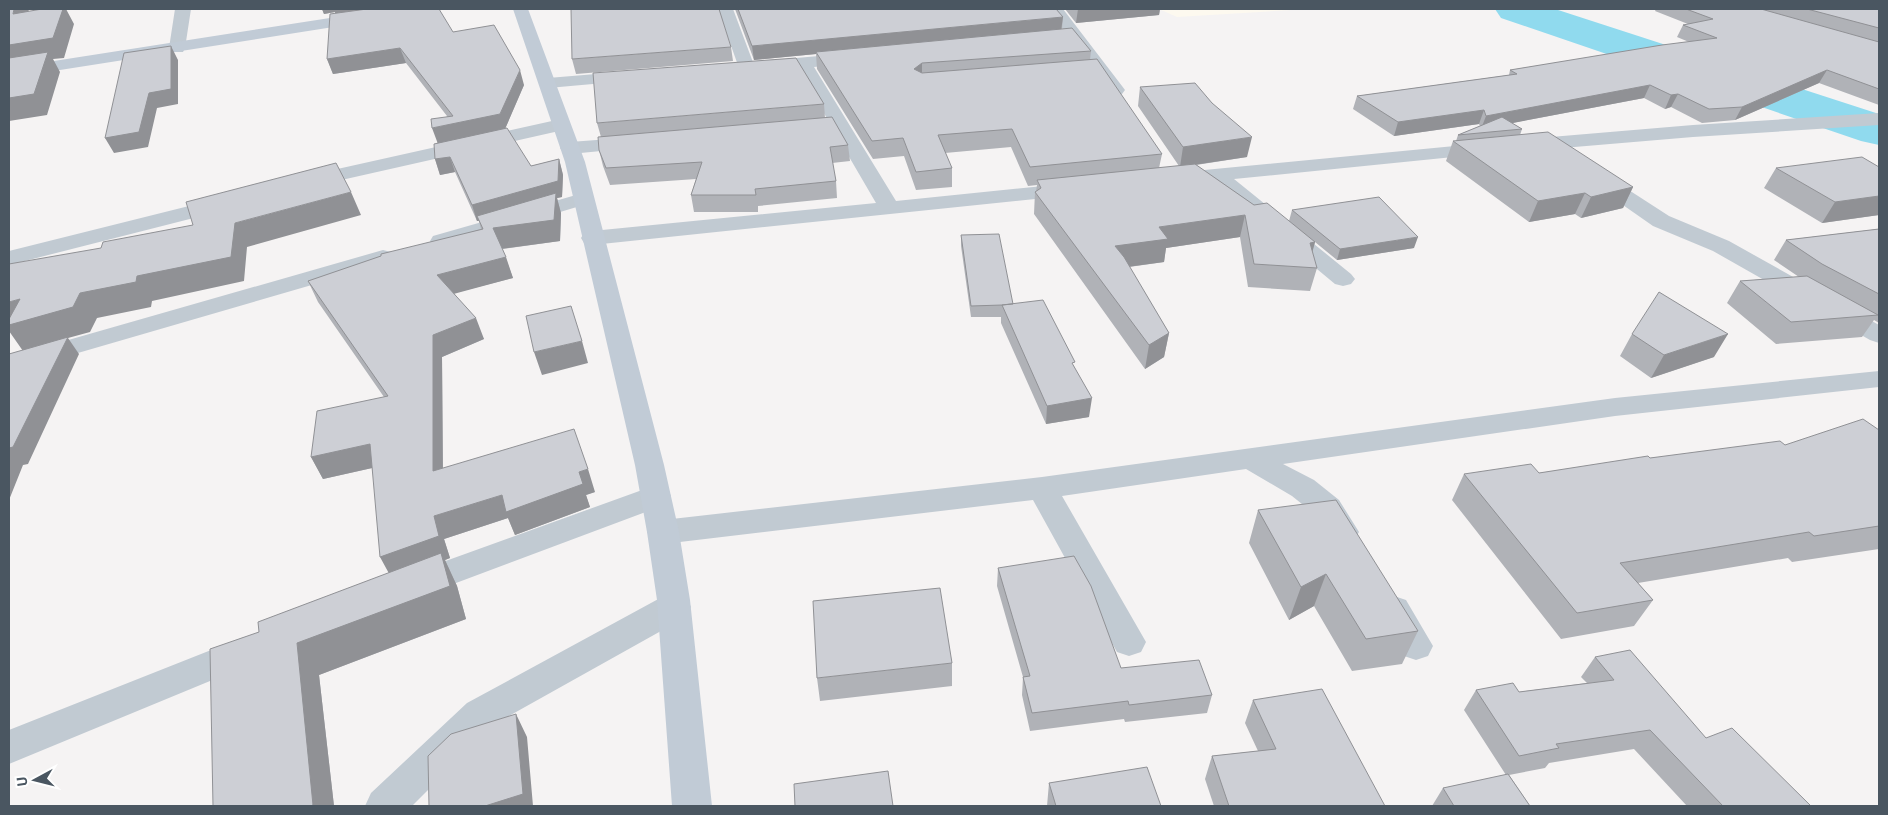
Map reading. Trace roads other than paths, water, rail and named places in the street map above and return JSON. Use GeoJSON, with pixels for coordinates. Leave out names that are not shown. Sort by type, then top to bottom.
{"type":"FeatureCollection","features":[{"type":"Feature","properties":{"kind":"street"},"geometry":{"type":"LineString","coordinates":[[177,48],[183,9]]}},
{"type":"Feature","properties":{"kind":"street"},"geometry":{"type":"LineString","coordinates":[[9,73],[416,9]]}},
{"type":"Feature","properties":{"kind":"street"},"geometry":{"type":"LineString","coordinates":[[520,9],[566,137],[626,362],[656,496],[674,607],[681,667],[692,806]]}},
{"type":"Feature","properties":{"kind":"street"},"geometry":{"type":"LineString","coordinates":[[725,9],[746,67]]}},
{"type":"Feature","properties":{"kind":"street"},"geometry":{"type":"LineString","coordinates":[[1055,9],[1103,71],[1125,104]]}},
{"type":"Feature","properties":{"kind":"street"},"geometry":{"type":"LineString","coordinates":[[1057,39],[1076,37]]}},
{"type":"Feature","properties":{"kind":"street"},"geometry":{"type":"LineString","coordinates":[[726,68],[871,56]]}},
{"type":"Feature","properties":{"kind":"street"},"geometry":{"type":"LineString","coordinates":[[803,63],[890,207]]}},
{"type":"Feature","properties":{"kind":"street"},"geometry":{"type":"LineString","coordinates":[[548,83],[647,75]]}},
{"type":"Feature","properties":{"kind":"street"},"geometry":{"type":"LineString","coordinates":[[1164,174],[1216,175],[1692,131],[1876,119]]}},
{"type":"Feature","properties":{"kind":"street"},"geometry":{"type":"LineString","coordinates":[[783,130],[841,124]]}},
{"type":"Feature","properties":{"kind":"street"},"geometry":{"type":"LineString","coordinates":[[287,187],[566,137],[657,141]]}},
{"type":"Feature","properties":{"kind":"street"},"geometry":{"type":"LineString","coordinates":[[1544,144],[1661,221],[1721,246],[1879,335]]}},
{"type":"Feature","properties":{"kind":"street"},"geometry":{"type":"LineString","coordinates":[[1216,175],[1343,280]]}},
{"type":"Feature","properties":{"kind":"street"},"geometry":{"type":"LineString","coordinates":[[592,238],[1096,187]]}},
{"type":"Feature","properties":{"kind":"street"},"geometry":{"type":"LineString","coordinates":[[9,258],[240,199]]}},
{"type":"Feature","properties":{"kind":"street"},"geometry":{"type":"LineString","coordinates":[[9,365],[583,199]]}},
{"type":"Feature","properties":{"kind":"street"},"geometry":{"type":"LineString","coordinates":[[663,532],[1042,488],[1253,460],[1615,407],[1879,379]]}},
{"type":"Feature","properties":{"kind":"street"},"geometry":{"type":"LineString","coordinates":[[1253,460],[1303,488],[1328,508],[1359,556]]}},
{"type":"Feature","properties":{"kind":"street"},"geometry":{"type":"LineString","coordinates":[[1042,488],[1129,642]]}},
{"type":"Feature","properties":{"kind":"street"},"geometry":{"type":"LineString","coordinates":[[386,596],[656,496]]}},
{"type":"Feature","properties":{"kind":"street"},"geometry":{"type":"LineString","coordinates":[[1380,589],[1416,646]]}},
{"type":"Feature","properties":{"kind":"street"},"geometry":{"type":"LineString","coordinates":[[385,806],[480,714],[674,607]]}},
{"type":"Feature","properties":{"kind":"street"},"geometry":{"type":"LineString","coordinates":[[9,747],[275,640]]}},
{"type":"Feature","properties":{"kind":"waterway"},"geometry":{"type":"LineString","coordinates":[[1515,9],[1879,130]]}}]}
